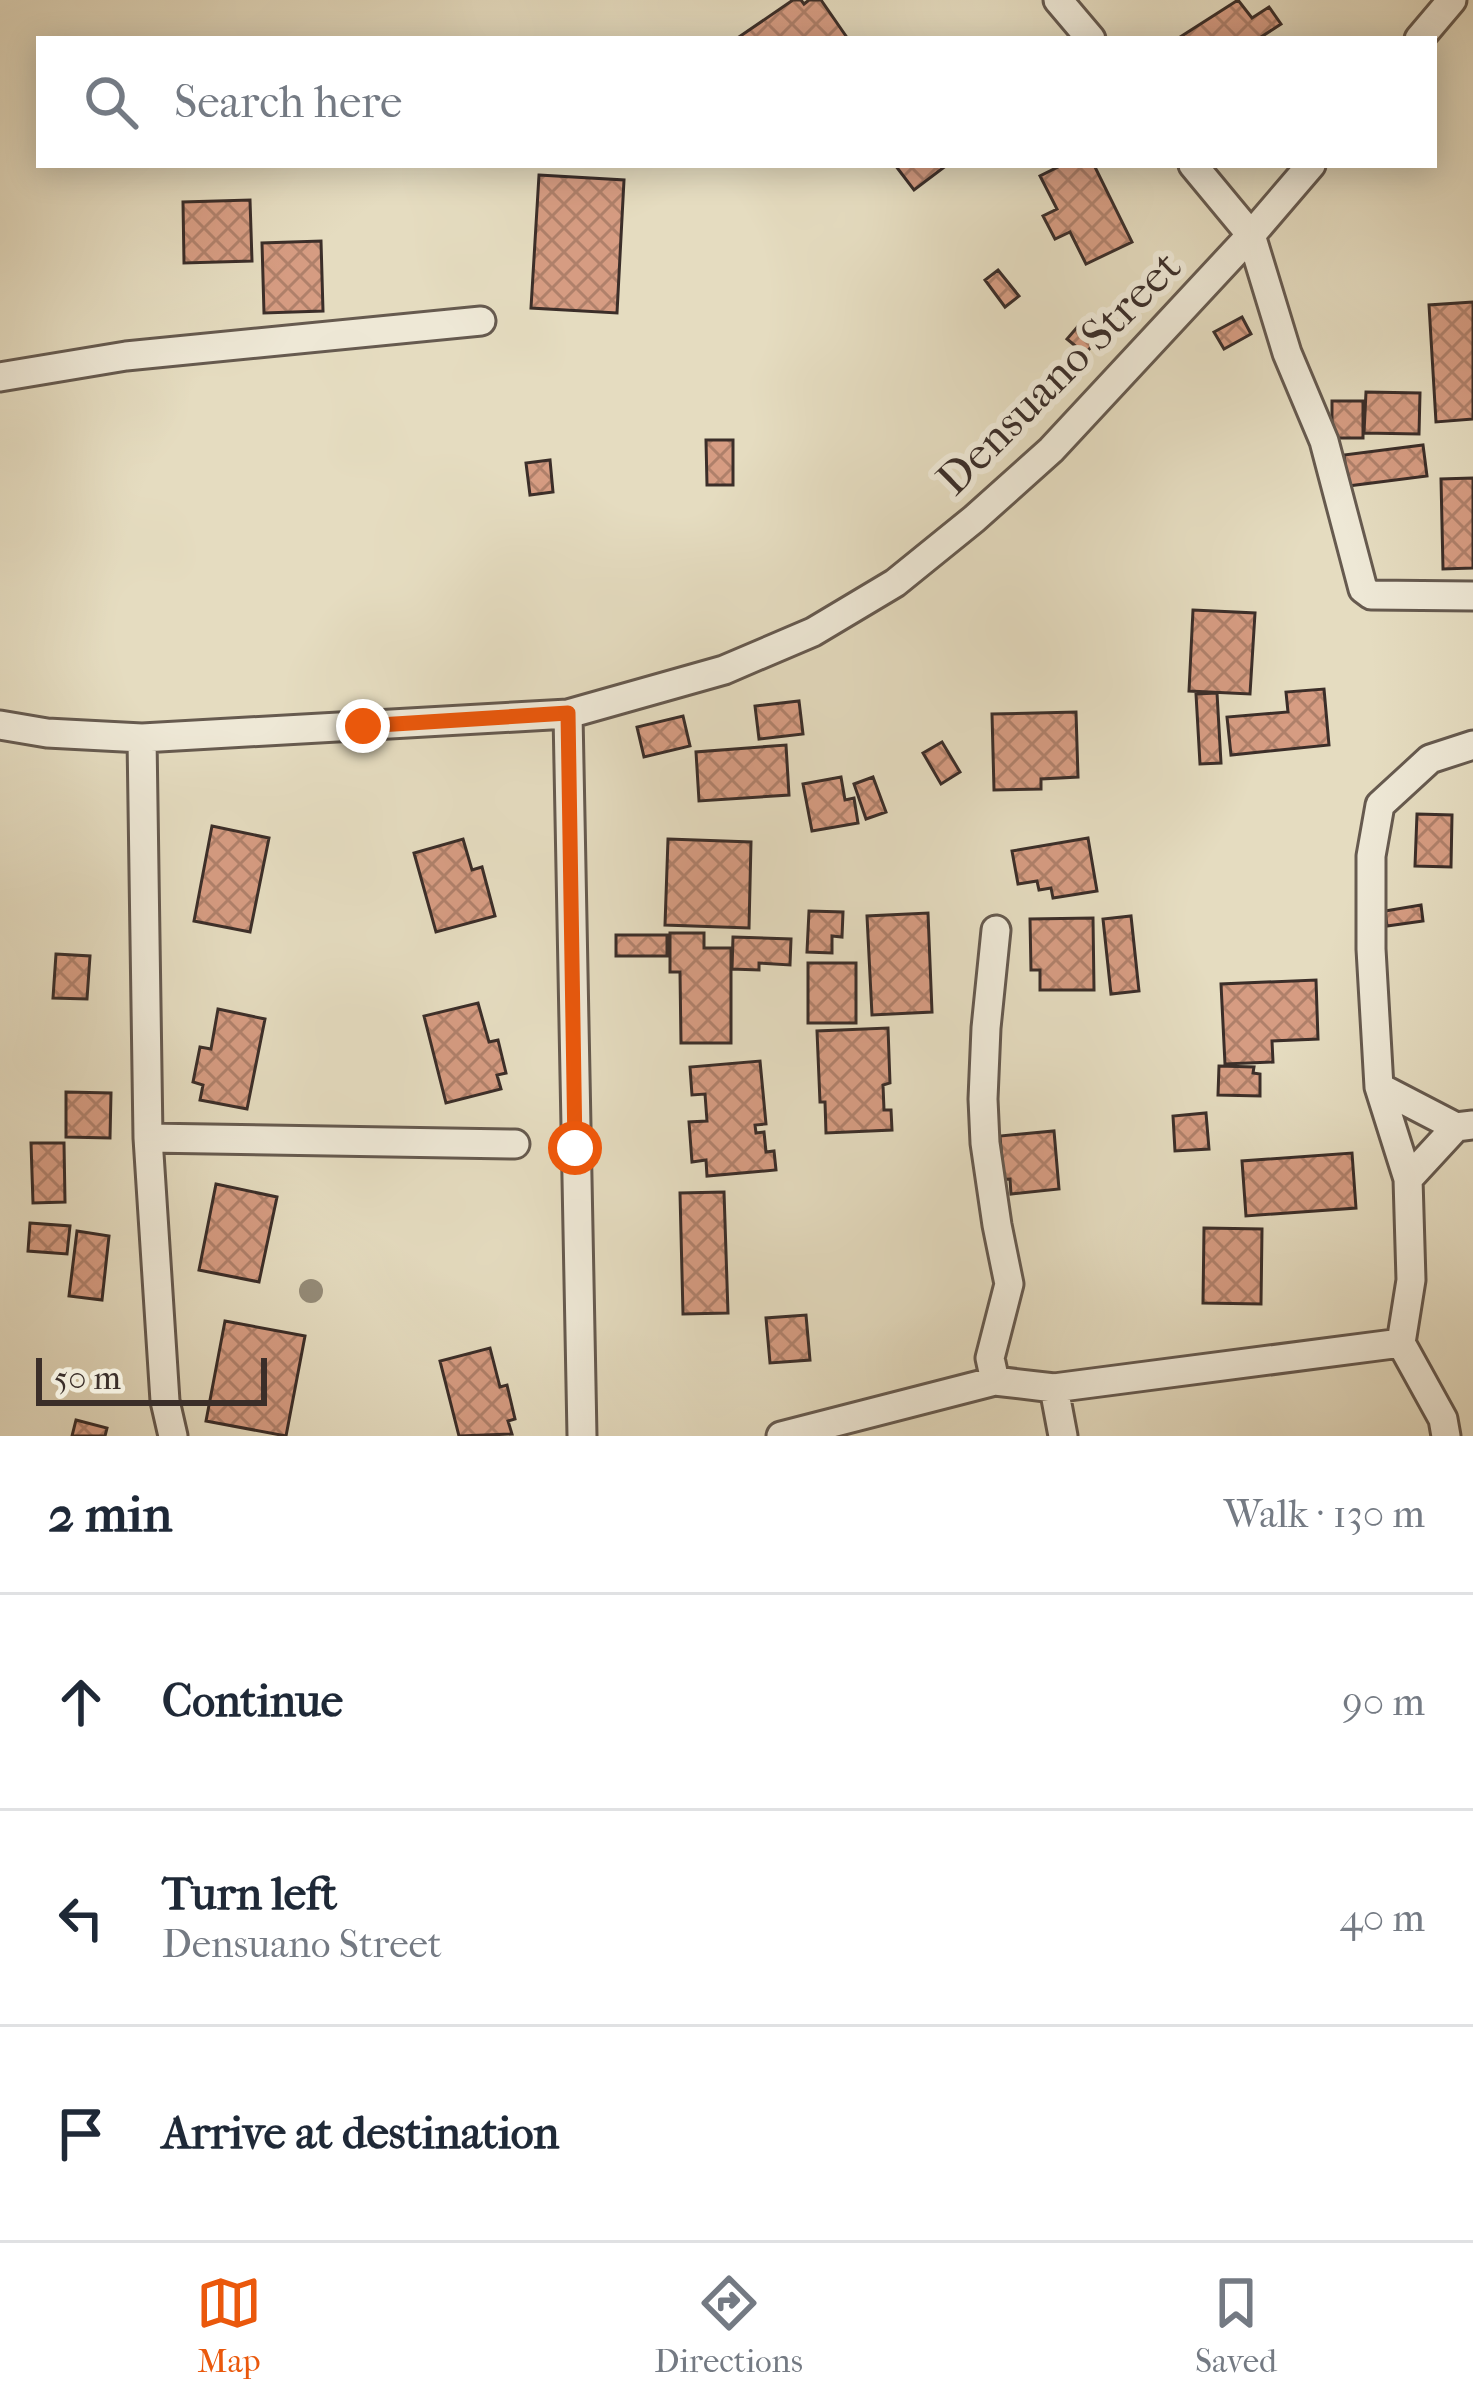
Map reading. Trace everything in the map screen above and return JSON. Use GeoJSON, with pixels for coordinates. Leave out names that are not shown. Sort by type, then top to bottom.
{"type":"FeatureCollection","features":[{"type":"Feature","properties":{"kind":"street"},"geometry":{"type":"LineString","coordinates":[[1058,0],[1088,36]]}},
{"type":"Feature","properties":{"kind":"street"},"geometry":{"type":"LineString","coordinates":[[1421,36],[1448,2]]}},
{"type":"Feature","properties":{"kind":"street"},"geometry":{"type":"LineString","coordinates":[[1195,168],[1251,236],[1287,353],[1324,441],[1363,590],[1371,595],[1473,596]]}},
{"type":"Feature","properties":{"kind":"street","name":"Densuano Street"},"geometry":{"type":"LineString","coordinates":[[0,725],[47,733],[142,738],[568,713],[724,670],[813,632],[895,583],[974,519],[1052,451],[1308,168]]}},
{"type":"Feature","properties":{"kind":"street"},"geometry":{"type":"LineString","coordinates":[[0,377],[126,356],[481,321]]}},
{"type":"Feature","properties":{"kind":"street"},"geometry":{"type":"LineString","coordinates":[[568,713],[582,1436]]}},
{"type":"Feature","properties":{"kind":"street"},"geometry":{"type":"LineString","coordinates":[[142,738],[148,1138],[165,1400],[173,1436]]}},
{"type":"Feature","properties":{"kind":"street"},"geometry":{"type":"LineString","coordinates":[[1446,1436],[1443,1419],[1401,1343],[1411,1280],[1408,1179],[1379,1087],[1371,856],[1380,805],[1430,758],[1473,745]]}},
{"type":"Feature","properties":{"kind":"street"},"geometry":{"type":"LineString","coordinates":[[995,1381],[990,1358],[1010,1284],[985,1143],[983,1099],[996,930]]}},
{"type":"Feature","properties":{"kind":"street"},"geometry":{"type":"LineString","coordinates":[[1379,1087],[1464,1126],[1408,1179]]}},
{"type":"Feature","properties":{"kind":"street"},"geometry":{"type":"LineString","coordinates":[[148,1138],[515,1144]]}},
{"type":"Feature","properties":{"kind":"street"},"geometry":{"type":"LineString","coordinates":[[781,1436],[995,1381],[1054,1388],[1401,1343]]}},
{"type":"Feature","properties":{"kind":"street"},"geometry":{"type":"LineString","coordinates":[[1054,1388],[1063,1436]]}},
{"type":"Feature","properties":{"kind":"building"},"geometry":{"type":"Polygon","coordinates":[[[793,0],[804,4],[821,0],[846,36],[740,36],[793,0]]]}},
{"type":"Feature","properties":{"kind":"building"},"geometry":{"type":"Polygon","coordinates":[[[1238,0],[1252,18],[1269,7],[1281,24],[1263,36],[1182,36],[1238,0]]]}},
{"type":"Feature","properties":{"kind":"building"},"geometry":{"type":"Polygon","coordinates":[[[897,168],[943,168],[914,190],[897,168]]]}},
{"type":"Feature","properties":{"kind":"building"},"geometry":{"type":"Polygon","coordinates":[[[1056,168],[1095,168],[1132,242],[1086,264],[1070,232],[1055,239],[1043,216],[1057,209],[1040,176],[1056,168]]]}},
{"type":"Feature","properties":{"kind":"building"},"geometry":{"type":"Polygon","coordinates":[[[539,175],[624,180],[617,313],[531,308],[539,175]]]}},
{"type":"Feature","properties":{"kind":"building"},"geometry":{"type":"Polygon","coordinates":[[[250,200],[252,261],[184,263],[183,202],[250,200]]]}},
{"type":"Feature","properties":{"kind":"building"},"geometry":{"type":"Polygon","coordinates":[[[321,241],[323,311],[264,313],[262,243],[321,241]]]}},
{"type":"Feature","properties":{"kind":"building"},"geometry":{"type":"Polygon","coordinates":[[[998,270],[1019,296],[1005,307],[985,280],[998,270]]]}},
{"type":"Feature","properties":{"kind":"building"},"geometry":{"type":"Polygon","coordinates":[[[1473,302],[1473,419],[1436,422],[1429,305],[1473,302]]]}},
{"type":"Feature","properties":{"kind":"building"},"geometry":{"type":"Polygon","coordinates":[[[1242,317],[1251,334],[1224,349],[1214,332],[1242,317]]]}},
{"type":"Feature","properties":{"kind":"building"},"geometry":{"type":"Polygon","coordinates":[[[1079,325],[1097,340],[1085,354],[1067,339],[1079,325]]]}},
{"type":"Feature","properties":{"kind":"building"},"geometry":{"type":"Polygon","coordinates":[[[1366,392],[1420,393],[1419,434],[1364,433],[1366,392]]]}},
{"type":"Feature","properties":{"kind":"building"},"geometry":{"type":"Polygon","coordinates":[[[1332,401],[1363,401],[1363,438],[1332,438],[1332,401]]]}},
{"type":"Feature","properties":{"kind":"building"},"geometry":{"type":"Polygon","coordinates":[[[706,440],[733,440],[733,485],[707,485],[706,440]]]}},
{"type":"Feature","properties":{"kind":"building"},"geometry":{"type":"Polygon","coordinates":[[[1423,445],[1427,476],[1348,486],[1344,455],[1423,445]]]}},
{"type":"Feature","properties":{"kind":"building"},"geometry":{"type":"Polygon","coordinates":[[[550,460],[553,492],[530,495],[526,463],[550,460]]]}},
{"type":"Feature","properties":{"kind":"building"},"geometry":{"type":"Polygon","coordinates":[[[1473,478],[1473,568],[1443,569],[1441,479],[1473,478]]]}},
{"type":"Feature","properties":{"kind":"building"},"geometry":{"type":"Polygon","coordinates":[[[1193,610],[1255,613],[1250,694],[1189,691],[1193,610]]]}},
{"type":"Feature","properties":{"kind":"building"},"geometry":{"type":"Polygon","coordinates":[[[1324,689],[1329,745],[1231,755],[1227,717],[1288,712],[1286,692],[1324,689]]]}},
{"type":"Feature","properties":{"kind":"building"},"geometry":{"type":"Polygon","coordinates":[[[1217,693],[1221,763],[1200,764],[1196,694],[1217,693]]]}},
{"type":"Feature","properties":{"kind":"building"},"geometry":{"type":"Polygon","coordinates":[[[799,701],[803,734],[759,739],[755,706],[799,701]]]}},
{"type":"Feature","properties":{"kind":"building"},"geometry":{"type":"Polygon","coordinates":[[[1076,712],[1078,777],[1041,779],[1041,789],[994,790],[992,714],[1076,712]]]}},
{"type":"Feature","properties":{"kind":"building"},"geometry":{"type":"Polygon","coordinates":[[[683,716],[690,746],[644,757],[637,727],[683,716]]]}},
{"type":"Feature","properties":{"kind":"building"},"geometry":{"type":"Polygon","coordinates":[[[942,742],[960,772],[941,784],[923,753],[942,742]]]}},
{"type":"Feature","properties":{"kind":"building"},"geometry":{"type":"Polygon","coordinates":[[[786,745],[789,795],[699,801],[696,752],[786,745]]]}},
{"type":"Feature","properties":{"kind":"building"},"geometry":{"type":"Polygon","coordinates":[[[841,777],[845,800],[854,798],[858,823],[812,831],[803,784],[841,777]]]}},
{"type":"Feature","properties":{"kind":"building"},"geometry":{"type":"Polygon","coordinates":[[[873,777],[886,812],[866,819],[854,784],[873,777]]]}},
{"type":"Feature","properties":{"kind":"building"},"geometry":{"type":"Polygon","coordinates":[[[1417,814],[1452,815],[1451,867],[1415,866],[1417,814]]]}},
{"type":"Feature","properties":{"kind":"building"},"geometry":{"type":"Polygon","coordinates":[[[212,826],[269,838],[250,932],[194,921],[212,826]]]}},
{"type":"Feature","properties":{"kind":"building"},"geometry":{"type":"Polygon","coordinates":[[[1088,838],[1097,891],[1053,898],[1051,888],[1039,890],[1037,881],[1018,884],[1012,851],[1088,838]]]}},
{"type":"Feature","properties":{"kind":"building"},"geometry":{"type":"Polygon","coordinates":[[[463,839],[472,870],[482,867],[495,916],[436,932],[414,853],[463,839]]]}},
{"type":"Feature","properties":{"kind":"building"},"geometry":{"type":"Polygon","coordinates":[[[668,839],[751,842],[749,928],[665,925],[668,839]]]}},
{"type":"Feature","properties":{"kind":"building"},"geometry":{"type":"Polygon","coordinates":[[[1421,905],[1423,921],[1387,926],[1385,911],[1421,905]]]}},
{"type":"Feature","properties":{"kind":"building"},"geometry":{"type":"Polygon","coordinates":[[[809,911],[843,912],[842,937],[832,936],[832,953],[807,952],[809,911]]]}},
{"type":"Feature","properties":{"kind":"building"},"geometry":{"type":"Polygon","coordinates":[[[928,913],[932,1012],[872,1015],[867,916],[928,913]]]}},
{"type":"Feature","properties":{"kind":"building"},"geometry":{"type":"Polygon","coordinates":[[[1131,916],[1139,991],[1111,994],[1103,919],[1131,916]]]}},
{"type":"Feature","properties":{"kind":"building"},"geometry":{"type":"Polygon","coordinates":[[[1093,918],[1094,990],[1040,990],[1040,970],[1031,970],[1030,919],[1093,918]]]}},
{"type":"Feature","properties":{"kind":"building"},"geometry":{"type":"Polygon","coordinates":[[[670,933],[704,933],[704,948],[731,948],[731,1043],[681,1043],[680,972],[670,972],[670,933]]]}},
{"type":"Feature","properties":{"kind":"building"},"geometry":{"type":"Polygon","coordinates":[[[616,935],[667,935],[667,956],[616,956],[616,935]]]}},
{"type":"Feature","properties":{"kind":"building"},"geometry":{"type":"Polygon","coordinates":[[[733,937],[791,939],[790,965],[759,963],[759,970],[732,969],[733,937]]]}},
{"type":"Feature","properties":{"kind":"building"},"geometry":{"type":"Polygon","coordinates":[[[56,954],[90,956],[87,999],[53,998],[56,954]]]}},
{"type":"Feature","properties":{"kind":"building"},"geometry":{"type":"Polygon","coordinates":[[[808,963],[856,963],[856,1023],[808,1023],[808,963]]]}},
{"type":"Feature","properties":{"kind":"building"},"geometry":{"type":"Polygon","coordinates":[[[1316,980],[1318,1039],[1272,1041],[1273,1062],[1225,1064],[1221,984],[1316,980]]]}},
{"type":"Feature","properties":{"kind":"building"},"geometry":{"type":"Polygon","coordinates":[[[478,1003],[489,1042],[498,1040],[506,1073],[497,1075],[501,1089],[446,1103],[424,1016],[478,1003]]]}},
{"type":"Feature","properties":{"kind":"building"},"geometry":{"type":"Polygon","coordinates":[[[218,1009],[265,1019],[247,1109],[200,1100],[203,1085],[193,1082],[200,1047],[211,1049],[218,1009]]]}},
{"type":"Feature","properties":{"kind":"building"},"geometry":{"type":"Polygon","coordinates":[[[888,1028],[890,1083],[883,1085],[884,1110],[891,1110],[892,1130],[826,1133],[817,1031],[888,1028]]]}},
{"type":"Feature","properties":{"kind":"building"},"geometry":{"type":"Polygon","coordinates":[[[760,1061],[766,1124],[755,1125],[756,1133],[764,1132],[766,1152],[774,1151],[776,1170],[707,1176],[706,1160],[692,1162],[689,1122],[707,1121],[705,1094],[692,1095],[690,1067],[760,1061]]]}},
{"type":"Feature","properties":{"kind":"building"},"geometry":{"type":"Polygon","coordinates":[[[1219,1066],[1254,1067],[1253,1073],[1260,1074],[1260,1096],[1218,1095],[1219,1066]]]}},
{"type":"Feature","properties":{"kind":"building"},"geometry":{"type":"Polygon","coordinates":[[[66,1092],[111,1093],[110,1138],[66,1137],[66,1092]]]}},
{"type":"Feature","properties":{"kind":"building"},"geometry":{"type":"Polygon","coordinates":[[[1206,1113],[1209,1149],[1175,1151],[1173,1116],[1206,1113]]]}},
{"type":"Feature","properties":{"kind":"building"},"geometry":{"type":"Polygon","coordinates":[[[1054,1131],[1059,1189],[1011,1194],[1010,1179],[993,1180],[992,1161],[1002,1160],[1000,1136],[1054,1131]]]}},
{"type":"Feature","properties":{"kind":"building"},"geometry":{"type":"Polygon","coordinates":[[[31,1143],[64,1143],[65,1202],[33,1203],[31,1143]]]}},
{"type":"Feature","properties":{"kind":"building"},"geometry":{"type":"Polygon","coordinates":[[[1352,1153],[1356,1208],[1246,1216],[1242,1161],[1352,1153]]]}},
{"type":"Feature","properties":{"kind":"building"},"geometry":{"type":"Polygon","coordinates":[[[216,1184],[277,1197],[259,1282],[199,1270],[216,1184]]]}},
{"type":"Feature","properties":{"kind":"building"},"geometry":{"type":"Polygon","coordinates":[[[724,1192],[728,1313],[683,1314],[680,1193],[724,1192]]]}},
{"type":"Feature","properties":{"kind":"building"},"geometry":{"type":"Polygon","coordinates":[[[30,1223],[70,1226],[67,1254],[28,1251],[30,1223]]]}},
{"type":"Feature","properties":{"kind":"building"},"geometry":{"type":"Polygon","coordinates":[[[1204,1228],[1262,1229],[1261,1304],[1203,1303],[1204,1228]]]}},
{"type":"Feature","properties":{"kind":"building"},"geometry":{"type":"Polygon","coordinates":[[[77,1231],[109,1236],[102,1300],[69,1296],[77,1231]]]}},
{"type":"Feature","properties":{"kind":"building"},"geometry":{"type":"Polygon","coordinates":[[[806,1315],[810,1360],[770,1363],[766,1318],[806,1315]]]}},
{"type":"Feature","properties":{"kind":"building"},"geometry":{"type":"Polygon","coordinates":[[[225,1321],[305,1336],[286,1436],[206,1421],[225,1321]]]}},
{"type":"Feature","properties":{"kind":"building"},"geometry":{"type":"Polygon","coordinates":[[[490,1348],[500,1387],[507,1385],[515,1419],[508,1421],[512,1434],[459,1436],[440,1361],[490,1348]]]}},
{"type":"Feature","properties":{"kind":"building"},"geometry":{"type":"Polygon","coordinates":[[[76,1420],[107,1428],[105,1436],[72,1436],[76,1420]]]}},
{"type":"Feature","properties":{"kind":"route"},"geometry":{"type":"LineString","coordinates":[[363,726],[568,713],[575,1148]]}}]}
